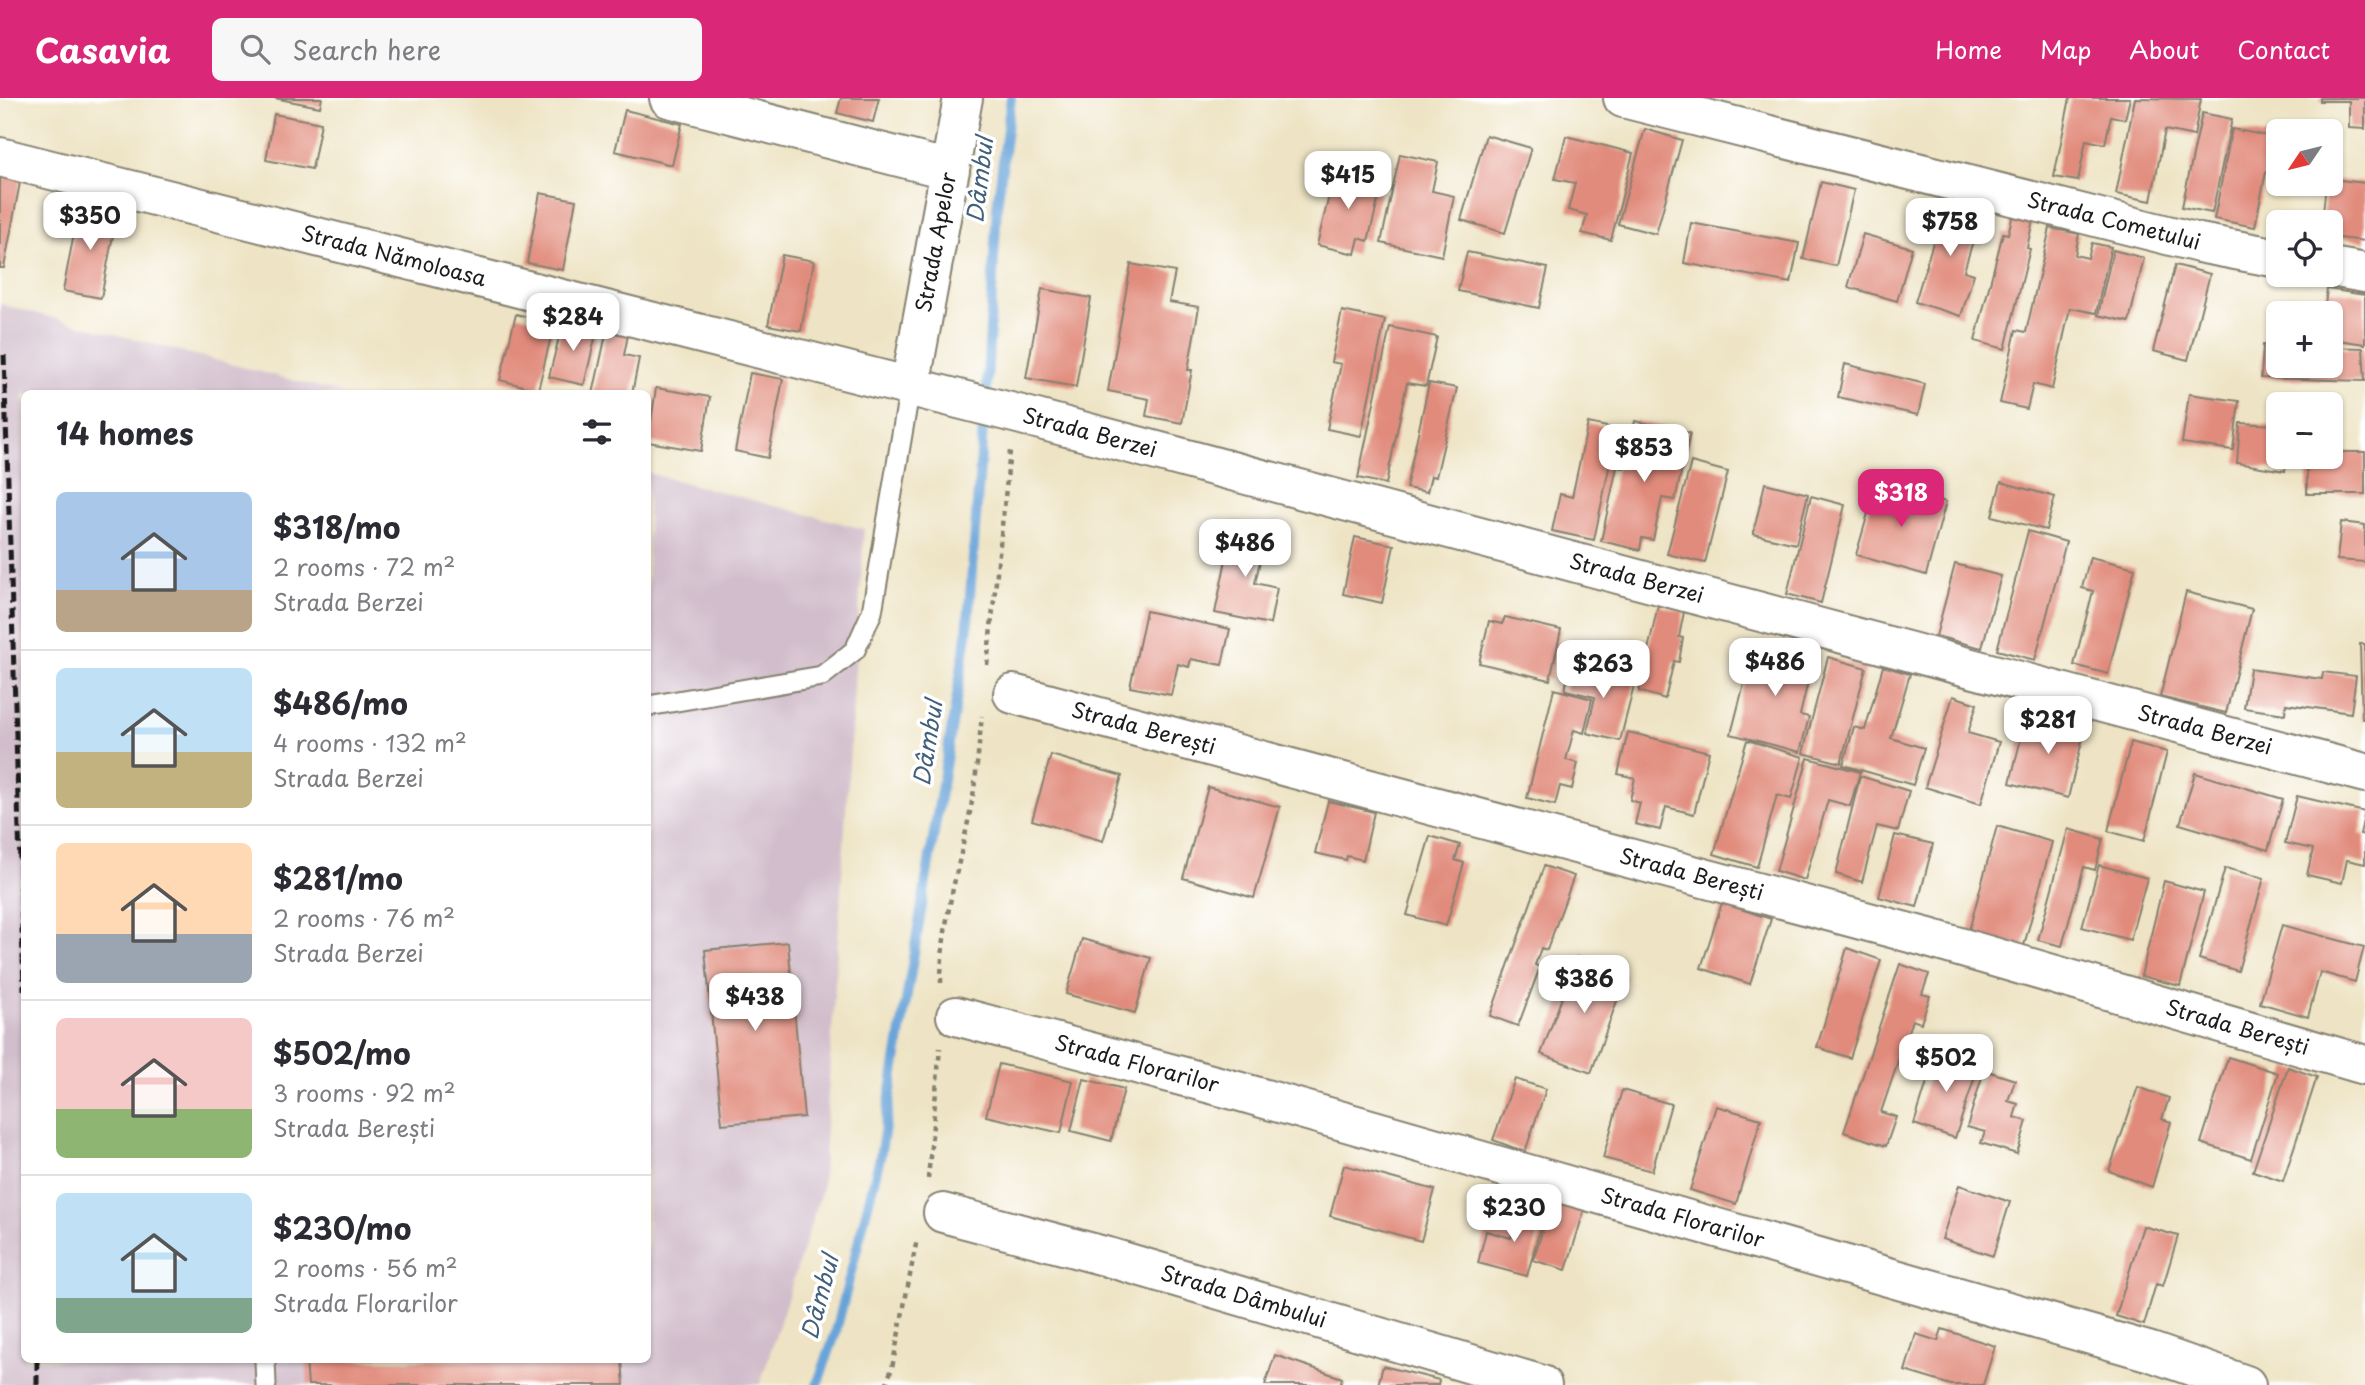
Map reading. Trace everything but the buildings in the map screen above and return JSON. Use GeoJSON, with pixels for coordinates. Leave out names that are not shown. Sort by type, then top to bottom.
{"type":"FeatureCollection","features":[{"type":"Feature","properties":{"kind":"street"},"geometry":{"type":"LineString","coordinates":[[669,98],[950,170]]}},
{"type":"Feature","properties":{"kind":"street","name":"Strada Apelor"},"geometry":{"type":"LineString","coordinates":[[927,391],[950,170],[963,98]]}},
{"type":"Feature","properties":{"kind":"street","name":"Strada Cometului"},"geometry":{"type":"LineString","coordinates":[[1623,98],[2199,243],[2266,256]]}},
{"type":"Feature","properties":{"kind":"street","name":"Strada Nămoloasa"},"geometry":{"type":"LineString","coordinates":[[0,157],[927,391]]}},
{"type":"Feature","properties":{"kind":"street"},"geometry":{"type":"LineString","coordinates":[[2343,269],[2365,273]]}},
{"type":"Feature","properties":{"kind":"street","name":"Strada Berzei"},"geometry":{"type":"LineString","coordinates":[[927,391],[2365,774]]}},
{"type":"Feature","properties":{"kind":"street","name":"Strada Berești"},"geometry":{"type":"LineString","coordinates":[[1000,685],[1911,934],[2365,1065]]}},
{"type":"Feature","properties":{"kind":"street","name":"Strada Florarilor"},"geometry":{"type":"LineString","coordinates":[[946,1014],[1241,1092],[2124,1345],[2246,1385]]}},
{"type":"Feature","properties":{"kind":"street","name":"Strada Dâmbului"},"geometry":{"type":"LineString","coordinates":[[929,1211],[1108,1256],[1542,1385]]}},
{"type":"Feature","properties":{"kind":"lane"},"geometry":{"type":"LineString","coordinates":[[651,705],[822,676],[855,650],[872,612],[927,391]]}},
{"type":"Feature","properties":{"kind":"lane"},"geometry":{"type":"LineString","coordinates":[[265,1363],[266,1385]]}},
{"type":"Feature","properties":{"kind":"path"},"geometry":{"type":"LineString","coordinates":[[1000,685],[1007,461],[1018,414]]}},
{"type":"Feature","properties":{"kind":"path"},"geometry":{"type":"LineString","coordinates":[[886,1385],[929,1211],[946,1014],[941,962],[951,899],[973,796],[982,716]]}},
{"type":"Feature","properties":{"kind":"shaded area"},"geometry":{"type":"Polygon","coordinates":[[[0,304],[330,390],[21,390],[21,1363],[651,1363],[651,474],[864,529],[822,1189],[760,1385],[0,1385],[0,304]]]}},
{"type":"Feature","properties":{"kind":"waterway","name":"Dâmbul"},"geometry":{"type":"LineString","coordinates":[[986,398],[997,207],[1011,98]]}},
{"type":"Feature","properties":{"kind":"waterway","name":"Dâmbul"},"geometry":{"type":"LineString","coordinates":[[817,1385],[835,1335],[880,1157],[967,635],[984,414]]}},
{"type":"Feature","properties":{"kind":"railway"},"geometry":{"type":"LineString","coordinates":[[4,355],[21,895]]}},
{"type":"Feature","properties":{"kind":"railway"},"geometry":{"type":"LineString","coordinates":[[37,1363],[37,1385]]}}]}
